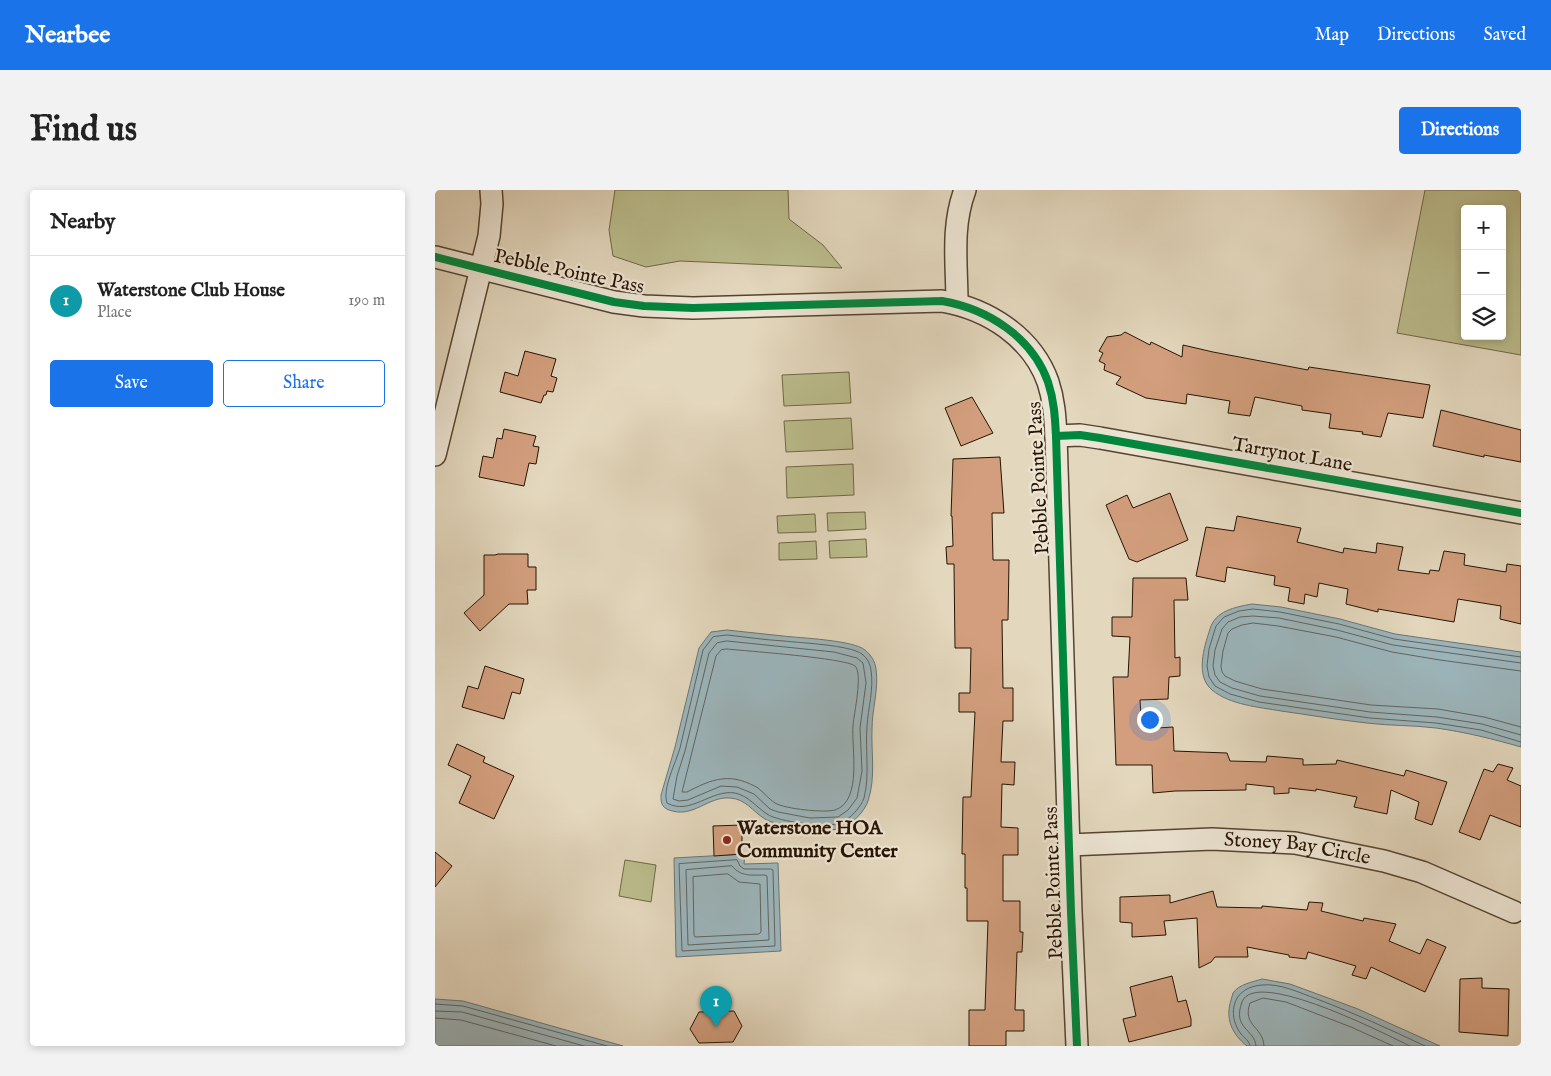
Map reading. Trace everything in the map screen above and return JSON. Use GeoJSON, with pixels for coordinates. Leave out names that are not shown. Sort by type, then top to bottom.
{"type":"FeatureCollection","features":[{"type":"Feature","properties":{"kind":"street"},"geometry":{"type":"LineString","coordinates":[[435,455],[489,236],[491,190]]}},
{"type":"Feature","properties":{"kind":"street"},"geometry":{"type":"LineString","coordinates":[[957,303],[956,230],[957,216],[965,190]]}},
{"type":"Feature","properties":{"kind":"street","name":"Pebble Pointe Pass"},"geometry":{"type":"LineString","coordinates":[[435,257],[614,302],[644,306],[693,308],[926,301],[957,303],[983,313],[1003,324],[1035,358],[1042,368],[1051,394],[1054,406],[1056,436],[1073,982],[1077,1046]]}},
{"type":"Feature","properties":{"kind":"street","name":"Tarrynot Lane"},"geometry":{"type":"LineString","coordinates":[[1056,436],[1080,435],[1101,438],[1521,513]]}},
{"type":"Feature","properties":{"kind":"street","name":"Stoney Bay Circle"},"geometry":{"type":"LineString","coordinates":[[1069,845],[1212,839],[1295,843],[1384,861],[1422,872],[1514,912]]}},
{"type":"Feature","properties":{"kind":"green space"},"geometry":{"type":"Polygon","coordinates":[[[615,190],[788,190],[789,219],[823,245],[842,268],[680,261],[646,267],[613,256],[609,230],[615,190]]]}},
{"type":"Feature","properties":{"kind":"green space"},"geometry":{"type":"Polygon","coordinates":[[[1425,190],[1521,190],[1521,355],[1397,333],[1425,190]]]}},
{"type":"Feature","properties":{"kind":"green space"},"geometry":{"type":"Polygon","coordinates":[[[849,372],[851,403],[784,406],[782,375],[849,372]]]}},
{"type":"Feature","properties":{"kind":"green space"},"geometry":{"type":"Polygon","coordinates":[[[851,418],[853,449],[786,452],[784,421],[851,418]]]}},
{"type":"Feature","properties":{"kind":"green space"},"geometry":{"type":"Polygon","coordinates":[[[853,464],[854,495],[787,498],[786,467],[853,464]]]}},
{"type":"Feature","properties":{"kind":"green space"},"geometry":{"type":"Polygon","coordinates":[[[865,512],[866,529],[828,531],[827,513],[865,512]]]}},
{"type":"Feature","properties":{"kind":"green space"},"geometry":{"type":"Polygon","coordinates":[[[815,514],[816,532],[778,533],[777,516],[815,514]]]}},
{"type":"Feature","properties":{"kind":"green space"},"geometry":{"type":"Polygon","coordinates":[[[866,539],[867,557],[830,558],[829,541],[866,539]]]}},
{"type":"Feature","properties":{"kind":"green space"},"geometry":{"type":"Polygon","coordinates":[[[816,541],[817,559],[779,560],[779,543],[816,541]]]}},
{"type":"Feature","properties":{"kind":"green space"},"geometry":{"type":"Polygon","coordinates":[[[625,860],[656,865],[651,902],[619,896],[625,860]]]}},
{"type":"Feature","properties":{"kind":"water"},"geometry":{"type":"Polygon","coordinates":[[[1252,604],[1281,607],[1340,619],[1395,634],[1521,652],[1521,747],[1479,736],[1436,728],[1356,722],[1245,705],[1219,695],[1207,684],[1202,669],[1205,644],[1210,629],[1216,618],[1221,614],[1233,608],[1252,604]]]}},
{"type":"Feature","properties":{"kind":"water"},"geometry":{"type":"Polygon","coordinates":[[[727,630],[850,644],[865,650],[872,658],[877,677],[872,722],[872,783],[864,809],[847,826],[827,830],[771,822],[760,816],[749,806],[730,798],[715,800],[686,812],[669,810],[663,806],[661,795],[675,747],[699,648],[711,632],[727,630]]]}},
{"type":"Feature","properties":{"kind":"water"},"geometry":{"type":"Polygon","coordinates":[[[745,854],[744,864],[778,863],[781,951],[676,957],[674,858],[745,854]]]}},
{"type":"Feature","properties":{"kind":"water"},"geometry":{"type":"Polygon","coordinates":[[[1262,979],[1290,984],[1358,1009],[1440,1046],[1247,1046],[1237,1036],[1231,1026],[1229,1007],[1233,994],[1239,987],[1262,979]]]}},
{"type":"Feature","properties":{"kind":"water"},"geometry":{"type":"Polygon","coordinates":[[[435,999],[463,1001],[623,1046],[435,1046],[435,999]]]}},
{"type":"Feature","properties":{"kind":"building"},"geometry":{"type":"Polygon","coordinates":[[[1125,332],[1150,345],[1151,342],[1182,357],[1183,345],[1308,370],[1309,367],[1430,385],[1423,418],[1388,413],[1381,437],[1362,434],[1363,432],[1329,428],[1331,414],[1302,410],[1302,406],[1255,397],[1250,416],[1228,413],[1230,401],[1187,394],[1186,404],[1146,398],[1116,384],[1121,377],[1104,370],[1105,364],[1099,361],[1103,353],[1099,351],[1107,337],[1121,335],[1125,332]]]}},
{"type":"Feature","properties":{"kind":"building"},"geometry":{"type":"Polygon","coordinates":[[[525,351],[556,359],[551,376],[557,378],[553,392],[547,391],[541,403],[500,392],[505,372],[518,376],[525,351]]]}},
{"type":"Feature","properties":{"kind":"building"},"geometry":{"type":"Polygon","coordinates":[[[972,397],[993,433],[961,446],[945,408],[972,397]]]}},
{"type":"Feature","properties":{"kind":"building"},"geometry":{"type":"Polygon","coordinates":[[[1441,410],[1521,430],[1521,462],[1484,455],[1484,457],[1433,446],[1441,410]]]}},
{"type":"Feature","properties":{"kind":"building"},"geometry":{"type":"Polygon","coordinates":[[[504,429],[536,436],[533,446],[539,447],[536,464],[529,463],[524,486],[479,477],[483,456],[493,458],[497,438],[502,439],[504,429]]]}},
{"type":"Feature","properties":{"kind":"building"},"geometry":{"type":"Polygon","coordinates":[[[1000,457],[1004,513],[992,513],[993,560],[1009,560],[1008,620],[1002,620],[1003,688],[1013,688],[1013,721],[1003,721],[1001,762],[1015,762],[1014,785],[1002,784],[1001,827],[1018,828],[1018,855],[1003,855],[1003,901],[1020,901],[1020,932],[1023,932],[1022,952],[1017,952],[1015,1010],[1024,1010],[1024,1031],[1006,1031],[1006,1046],[969,1046],[969,1010],[985,1010],[988,921],[967,921],[965,854],[962,854],[963,797],[971,797],[975,712],[959,712],[959,693],[970,693],[971,648],[955,648],[954,564],[947,564],[946,547],[953,546],[951,516],[953,459],[1000,457]]]}},
{"type":"Feature","properties":{"kind":"building"},"geometry":{"type":"Polygon","coordinates":[[[1170,493],[1188,540],[1137,562],[1129,559],[1106,505],[1127,495],[1133,508],[1170,493]]]}},
{"type":"Feature","properties":{"kind":"building"},"geometry":{"type":"Polygon","coordinates":[[[1237,516],[1301,528],[1297,542],[1343,553],[1344,548],[1376,553],[1377,543],[1403,547],[1398,570],[1429,574],[1430,570],[1439,571],[1444,551],[1465,554],[1464,565],[1506,572],[1507,564],[1521,566],[1521,624],[1500,619],[1501,606],[1458,599],[1454,622],[1378,609],[1378,612],[1346,604],[1348,589],[1319,583],[1317,597],[1305,594],[1304,604],[1288,601],[1290,588],[1274,585],[1275,576],[1227,567],[1225,582],[1196,576],[1206,527],[1234,531],[1237,516]]]}},
{"type":"Feature","properties":{"kind":"building"},"geometry":{"type":"Polygon","coordinates":[[[528,554],[528,567],[536,567],[536,590],[527,590],[528,604],[509,604],[480,631],[464,613],[484,595],[484,555],[528,554]]]}},
{"type":"Feature","properties":{"kind":"building"},"geometry":{"type":"Polygon","coordinates":[[[1133,578],[1186,578],[1188,600],[1174,600],[1175,658],[1180,657],[1180,676],[1169,677],[1168,699],[1140,700],[1142,729],[1173,727],[1174,751],[1227,753],[1230,761],[1266,762],[1267,756],[1303,759],[1303,765],[1336,764],[1337,760],[1404,776],[1406,770],[1447,782],[1432,825],[1415,819],[1419,802],[1391,790],[1387,814],[1354,807],[1357,797],[1316,789],[1316,791],[1289,788],[1289,793],[1274,794],[1274,787],[1246,784],[1246,790],[1153,793],[1152,765],[1116,765],[1113,677],[1128,677],[1130,637],[1112,636],[1112,617],[1132,617],[1133,578]]]}},
{"type":"Feature","properties":{"kind":"building"},"geometry":{"type":"Polygon","coordinates":[[[485,666],[524,679],[520,694],[512,692],[504,719],[462,707],[468,686],[478,689],[485,666]]]}},
{"type":"Feature","properties":{"kind":"building"},"geometry":{"type":"Polygon","coordinates":[[[457,744],[485,757],[483,762],[514,776],[494,819],[459,803],[471,776],[448,765],[457,744]]]}},
{"type":"Feature","properties":{"kind":"building"},"geometry":{"type":"Polygon","coordinates":[[[1498,764],[1513,768],[1507,780],[1521,786],[1521,827],[1490,815],[1480,840],[1459,832],[1484,769],[1493,772],[1498,764]]]}},
{"type":"Feature","properties":{"kind":"building","name":"Waterstone HOA Community Center"},"geometry":{"type":"Polygon","coordinates":[[[742,825],[742,854],[714,856],[713,826],[742,825]]]}},
{"type":"Feature","properties":{"kind":"building"},"geometry":{"type":"Polygon","coordinates":[[[435,852],[452,866],[435,887],[435,852]]]}},
{"type":"Feature","properties":{"kind":"building"},"geometry":{"type":"Polygon","coordinates":[[[1213,891],[1217,907],[1262,908],[1262,906],[1307,910],[1309,902],[1323,903],[1321,911],[1363,921],[1364,918],[1396,924],[1389,941],[1420,954],[1427,939],[1446,947],[1425,992],[1371,967],[1366,979],[1352,975],[1356,966],[1308,952],[1306,959],[1247,947],[1248,957],[1215,957],[1211,962],[1199,968],[1197,918],[1164,921],[1166,935],[1132,937],[1132,923],[1120,922],[1120,897],[1170,895],[1170,903],[1213,891]]]}},
{"type":"Feature","properties":{"kind":"building"},"geometry":{"type":"Polygon","coordinates":[[[1172,976],[1178,1002],[1186,1000],[1191,1026],[1129,1042],[1123,1019],[1136,1016],[1130,987],[1172,976]]]}},
{"type":"Feature","properties":{"kind":"building"},"geometry":{"type":"Polygon","coordinates":[[[1482,978],[1482,988],[1509,989],[1508,1036],[1459,1032],[1460,979],[1482,978]]]}},
{"type":"Feature","properties":{"kind":"building"},"geometry":{"type":"Polygon","coordinates":[[[734,1011],[742,1026],[733,1042],[699,1043],[690,1029],[699,1012],[734,1011]]]}},
{"type":"Feature","properties":{"kind":"cycle path"},"geometry":{"type":"LineString","coordinates":[[435,257],[614,302],[644,306],[693,308],[942,301],[959,305],[992,318],[1020,339],[1031,351],[1041,366],[1048,382],[1053,402],[1056,436],[1077,1046]]}},
{"type":"Feature","properties":{"kind":"cycle path"},"geometry":{"type":"LineString","coordinates":[[1056,436],[1080,435],[1100,438],[1521,513]]}},
{"type":"Feature","properties":{"kind":"place","name":"Waterstone HOA Community Center"},"geometry":{"type":"Point","coordinates":[727,840]}},
{"type":"Feature","properties":{"kind":"place","name":"Waterstone Club House"},"geometry":{"type":"Point","coordinates":[716,1027]}}]}
